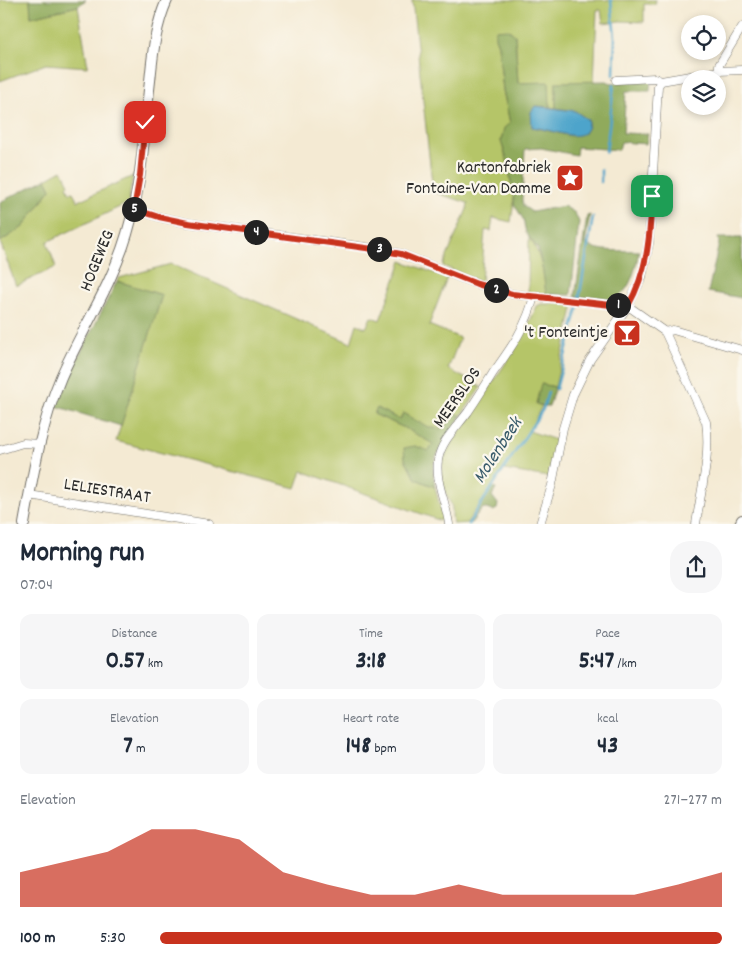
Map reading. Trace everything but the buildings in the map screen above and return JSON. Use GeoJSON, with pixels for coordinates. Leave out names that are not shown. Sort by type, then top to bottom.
{"type":"FeatureCollection","features":[{"type":"Feature","properties":{"kind":"street","name":"HOGEWEG"},"geometry":{"type":"LineString","coordinates":[[24,524],[40,444],[50,406],[67,365],[111,279],[134,209],[140,175],[155,33],[161,14],[162,0]]}},
{"type":"Feature","properties":{"kind":"street"},"geometry":{"type":"LineString","coordinates":[[161,14],[167,0]]}},
{"type":"Feature","properties":{"kind":"street"},"geometry":{"type":"LineString","coordinates":[[719,70],[742,27]]}},
{"type":"Feature","properties":{"kind":"street"},"geometry":{"type":"LineString","coordinates":[[726,71],[742,70]]}},
{"type":"Feature","properties":{"kind":"street"},"geometry":{"type":"LineString","coordinates":[[616,80],[655,78],[661,80],[681,77]]}},
{"type":"Feature","properties":{"kind":"street"},"geometry":{"type":"LineString","coordinates":[[540,524],[548,500],[563,428],[573,395],[590,360],[628,306],[642,277],[649,243],[658,86],[661,80]]}},
{"type":"Feature","properties":{"kind":"street"},"geometry":{"type":"LineString","coordinates":[[134,209],[188,223],[401,254],[477,284],[512,294],[628,306],[665,332],[706,422],[708,450],[696,524]]}},
{"type":"Feature","properties":{"kind":"street","name":"MEERSLOS"},"geometry":{"type":"LineString","coordinates":[[449,524],[448,512],[438,483],[440,452],[448,437],[521,333],[528,318],[534,296]]}},
{"type":"Feature","properties":{"kind":"street"},"geometry":{"type":"LineString","coordinates":[[665,332],[673,330],[742,350]]}},
{"type":"Feature","properties":{"kind":"street"},"geometry":{"type":"LineString","coordinates":[[0,450],[24,443],[40,444]]}},
{"type":"Feature","properties":{"kind":"street","name":"LELIESTRAAT"},"geometry":{"type":"LineString","coordinates":[[29,495],[209,524]]}},
{"type":"Feature","properties":{"kind":"street"},"geometry":{"type":"LineString","coordinates":[[740,524],[742,520]]}},
{"type":"Feature","properties":{"kind":"green space"},"geometry":{"type":"Polygon","coordinates":[[[0,0],[30,0],[31,17],[78,6],[88,67],[46,64],[0,81],[0,0]]]}},
{"type":"Feature","properties":{"kind":"green space"},"geometry":{"type":"Polygon","coordinates":[[[30,0],[86,0],[78,6],[31,17],[30,0]]]}},
{"type":"Feature","properties":{"kind":"green space"},"geometry":{"type":"Polygon","coordinates":[[[412,0],[656,0],[655,4],[644,4],[644,22],[620,21],[603,23],[601,10],[597,10],[594,82],[556,83],[556,108],[550,107],[548,83],[518,83],[515,35],[495,37],[498,45],[503,90],[510,123],[501,141],[508,163],[514,200],[511,222],[493,218],[491,231],[485,230],[481,282],[443,266],[468,203],[433,192],[412,0]]]}},
{"type":"Feature","properties":{"kind":"green space"},"geometry":{"type":"Polygon","coordinates":[[[508,29],[515,35],[518,83],[549,82],[550,107],[536,106],[531,112],[532,127],[572,136],[585,132],[588,120],[575,111],[556,108],[556,82],[607,81],[611,83],[651,79],[650,91],[626,91],[623,133],[648,134],[646,144],[621,142],[619,150],[577,147],[576,155],[541,148],[525,149],[523,206],[532,212],[564,206],[575,213],[579,222],[571,295],[546,294],[538,249],[526,233],[523,219],[514,204],[508,163],[501,141],[504,128],[510,123],[503,90],[498,45],[495,37],[495,30],[508,29]]]}},
{"type":"Feature","properties":{"kind":"green space"},"geometry":{"type":"Polygon","coordinates":[[[62,170],[69,184],[67,186],[70,193],[73,192],[78,201],[133,176],[128,203],[47,242],[56,267],[16,286],[0,242],[23,227],[51,189],[46,179],[62,170]]]}},
{"type":"Feature","properties":{"kind":"green space"},"geometry":{"type":"Polygon","coordinates":[[[46,179],[51,189],[23,227],[0,242],[0,202],[46,179]]]}},
{"type":"Feature","properties":{"kind":"green space"},"geometry":{"type":"Polygon","coordinates":[[[590,215],[585,244],[604,250],[639,251],[634,273],[627,287],[617,298],[610,300],[575,296],[587,216],[590,215]]]}},
{"type":"Feature","properties":{"kind":"green space"},"geometry":{"type":"Polygon","coordinates":[[[529,237],[541,264],[546,294],[528,292],[529,237]]]}},
{"type":"Feature","properties":{"kind":"green space"},"geometry":{"type":"Polygon","coordinates":[[[718,238],[742,238],[742,298],[708,292],[719,243],[718,238]]]}},
{"type":"Feature","properties":{"kind":"green space"},"geometry":{"type":"Polygon","coordinates":[[[402,261],[447,278],[429,325],[460,338],[448,369],[481,387],[461,416],[453,411],[448,423],[441,428],[436,429],[424,425],[403,413],[400,420],[377,408],[374,414],[434,444],[429,452],[415,446],[405,459],[416,479],[435,487],[444,522],[302,471],[296,488],[116,441],[162,295],[117,281],[119,278],[171,264],[351,343],[357,324],[366,328],[371,317],[380,320],[402,261]]]}},
{"type":"Feature","properties":{"kind":"green space"},"geometry":{"type":"Polygon","coordinates":[[[117,281],[162,295],[121,426],[56,406],[117,281]]]}},
{"type":"Feature","properties":{"kind":"green space"},"geometry":{"type":"Polygon","coordinates":[[[541,304],[574,304],[555,387],[541,384],[536,404],[542,406],[529,431],[556,440],[548,477],[504,470],[467,523],[453,524],[452,508],[440,477],[443,459],[464,424],[513,352],[537,306],[541,304]]]}},
{"type":"Feature","properties":{"kind":"green space"},"geometry":{"type":"Polygon","coordinates":[[[541,384],[555,387],[549,407],[536,404],[541,384]]]}},
{"type":"Feature","properties":{"kind":"green space"},"geometry":{"type":"Polygon","coordinates":[[[377,408],[400,420],[403,413],[424,425],[437,428],[442,428],[446,425],[453,411],[461,416],[436,457],[433,469],[435,487],[416,479],[405,459],[404,448],[415,446],[429,451],[433,444],[407,429],[374,414],[377,408]]]}},
{"type":"Feature","properties":{"kind":"green space"},"geometry":{"type":"Polygon","coordinates":[[[493,486],[496,489],[492,496],[498,504],[497,509],[493,511],[483,508],[471,523],[467,523],[493,486]]]}},
{"type":"Feature","properties":{"kind":"water"},"geometry":{"type":"Polygon","coordinates":[[[535,106],[575,111],[588,120],[585,132],[571,135],[532,127],[531,112],[535,106]]]}},
{"type":"Feature","properties":{"kind":"waterway","name":"Molenbeek"},"geometry":{"type":"LineString","coordinates":[[611,0],[615,37],[614,75]]}},
{"type":"Feature","properties":{"kind":"waterway","name":"Molenbeek"},"geometry":{"type":"LineString","coordinates":[[606,152],[614,84]]}},
{"type":"Feature","properties":{"kind":"waterway","name":"Molenbeek"},"geometry":{"type":"LineString","coordinates":[[601,169],[601,182]]}},
{"type":"Feature","properties":{"kind":"waterway","name":"Molenbeek"},"geometry":{"type":"LineString","coordinates":[[556,389],[577,311],[593,217]]}},
{"type":"Feature","properties":{"kind":"waterway","name":"Molenbeek"},"geometry":{"type":"LineString","coordinates":[[468,524],[543,409],[548,392]]}},
{"type":"Feature","properties":{"kind":"place","name":"Kartonfabriek Fontaine-Van Damme"},"geometry":{"type":"Point","coordinates":[570,178]}},
{"type":"Feature","properties":{"kind":"place","name":"'t Fonteintje"},"geometry":{"type":"Point","coordinates":[627,333]}},
{"type":"Feature","properties":{"kind":"route"},"geometry":{"type":"LineString","coordinates":[[145,122],[140,175],[134,209],[188,223],[357,245],[401,254],[477,284],[512,294],[628,306],[642,277],[646,260],[652,196]]}}]}
